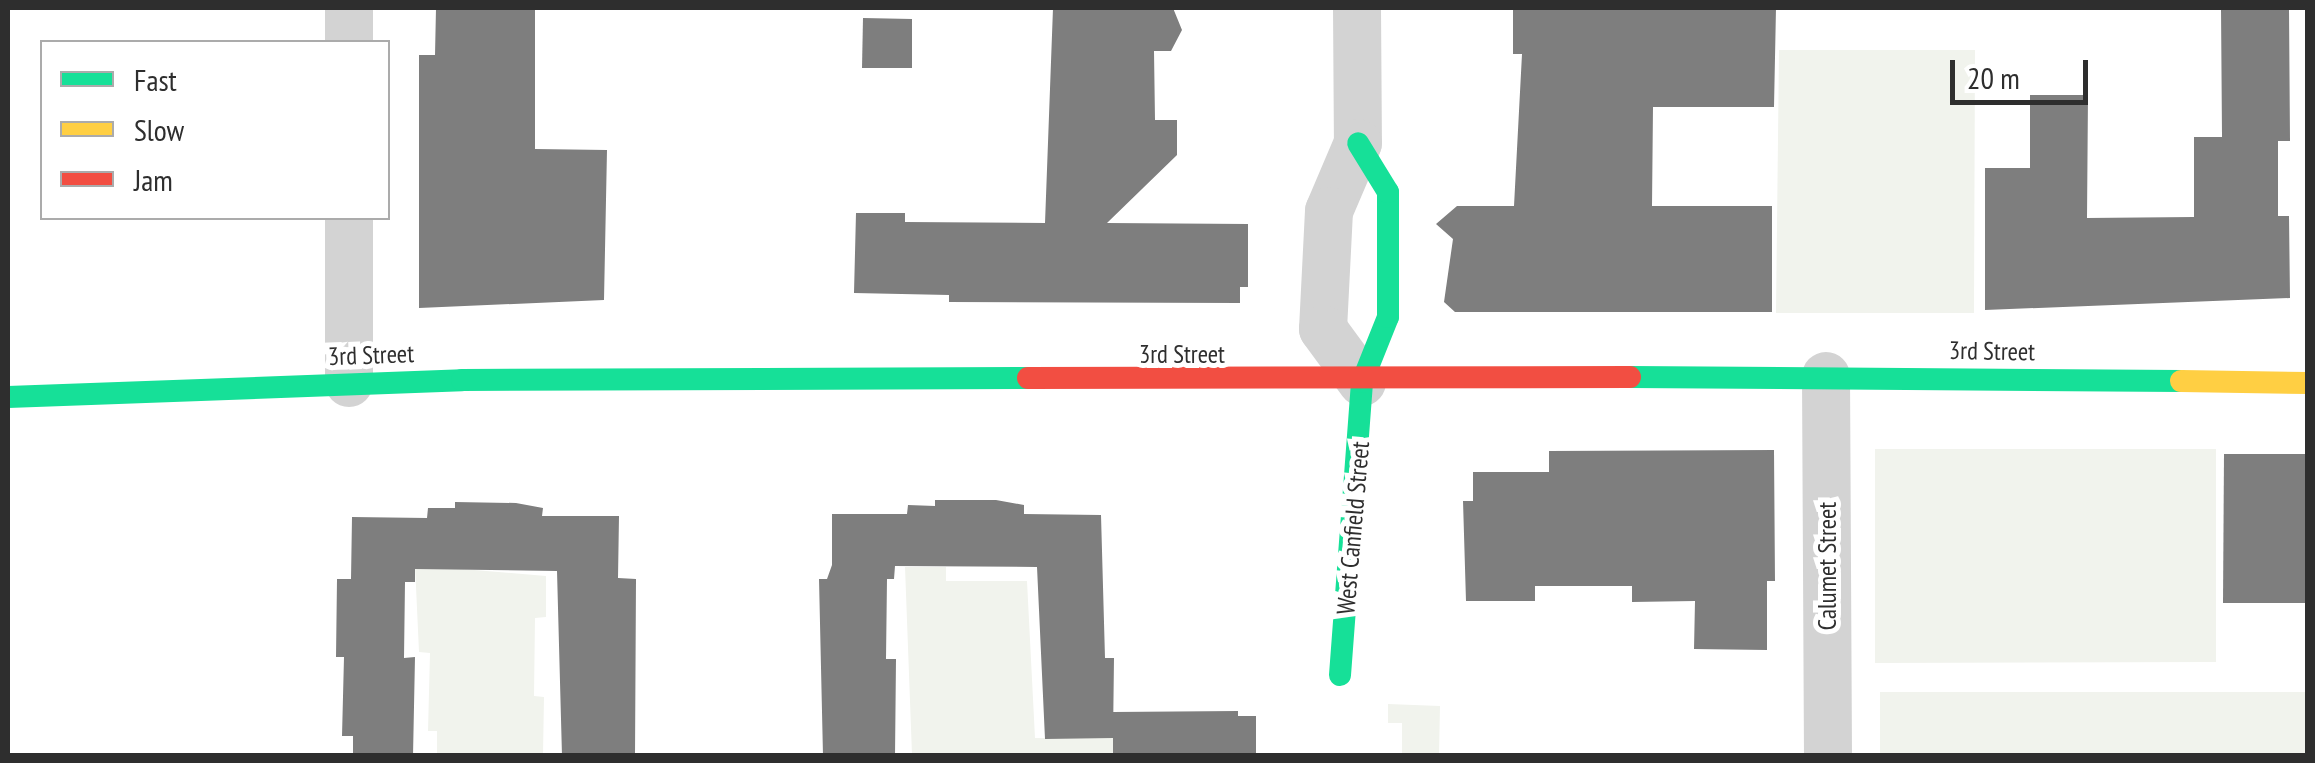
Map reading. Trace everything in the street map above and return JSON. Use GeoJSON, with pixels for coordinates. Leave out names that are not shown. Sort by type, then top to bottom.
{"type":"FeatureCollection","features":[{"type":"Feature","properties":{"kind":"street"},"geometry":{"type":"LineString","coordinates":[[349,8],[349,40]]}},
{"type":"Feature","properties":{"kind":"street"},"geometry":{"type":"LineString","coordinates":[[1358,8],[1358,144],[1329,212],[1324,329],[1362,382]]}},
{"type":"Feature","properties":{"kind":"street","name":"West Canfield Street"},"geometry":{"type":"LineString","coordinates":[[1340,675],[1362,382],[1388,323],[1388,192],[1358,144]]}},
{"type":"Feature","properties":{"kind":"street"},"geometry":{"type":"LineString","coordinates":[[349,220],[349,383]]}},
{"type":"Feature","properties":{"kind":"street","name":"3rd Street"},"geometry":{"type":"LineString","coordinates":[[8,397],[57,400],[349,383],[1362,382],[1826,376],[2308,383]]}},
{"type":"Feature","properties":{"kind":"street","name":"Calumet Street"},"geometry":{"type":"LineString","coordinates":[[1826,376],[1828,756]]}},
{"type":"Feature","properties":{"kind":"street","name":"3rd Street"},"geometry":{"type":"LineString","coordinates":[[8,416],[57,400]]}},
{"type":"Feature","properties":{"kind":"shaded area"},"geometry":{"type":"Polygon","coordinates":[[[1779,50],[1975,50],[1974,313],[1776,313],[1779,50]]]}},
{"type":"Feature","properties":{"kind":"shaded area"},"geometry":{"type":"Polygon","coordinates":[[[1875,449],[2216,449],[2216,662],[1875,663],[1875,449]]]}},
{"type":"Feature","properties":{"kind":"shaded area"},"geometry":{"type":"Polygon","coordinates":[[[415,565],[546,576],[546,617],[535,618],[534,696],[544,697],[543,755],[437,755],[437,731],[428,731],[430,653],[419,652],[415,565]]]}},
{"type":"Feature","properties":{"kind":"shaded area"},"geometry":{"type":"Polygon","coordinates":[[[905,567],[946,567],[946,581],[1027,581],[1035,738],[1113,738],[1113,755],[912,755],[905,567]]]}},
{"type":"Feature","properties":{"kind":"shaded area"},"geometry":{"type":"Polygon","coordinates":[[[1880,692],[2307,692],[2307,755],[1880,755],[1880,692]]]}},
{"type":"Feature","properties":{"kind":"shaded area"},"geometry":{"type":"Polygon","coordinates":[[[1388,704],[1440,706],[1439,755],[1402,755],[1402,723],[1388,723],[1388,704]]]}},
{"type":"Feature","properties":{"kind":"building"},"geometry":{"type":"Polygon","coordinates":[[[436,8],[535,8],[535,149],[607,150],[604,300],[419,308],[419,55],[435,55],[436,8]]]}},
{"type":"Feature","properties":{"kind":"building"},"geometry":{"type":"Polygon","coordinates":[[[1053,8],[1173,8],[1182,30],[1171,51],[1154,51],[1155,120],[1177,120],[1177,155],[1107,223],[1248,224],[1248,287],[1240,287],[1240,303],[949,302],[949,295],[854,293],[856,213],[905,213],[905,222],[1045,223],[1053,8]]]}},
{"type":"Feature","properties":{"kind":"building"},"geometry":{"type":"Polygon","coordinates":[[[1513,8],[1776,8],[1774,107],[1653,107],[1652,206],[1772,206],[1772,312],[1455,312],[1444,302],[1453,239],[1436,224],[1457,206],[1514,206],[1522,54],[1513,54],[1513,8]]]}},
{"type":"Feature","properties":{"kind":"building"},"geometry":{"type":"Polygon","coordinates":[[[2221,8],[2289,8],[2290,141],[2278,141],[2278,216],[2289,216],[2290,298],[1985,310],[1985,168],[2030,168],[2030,95],[2088,95],[2087,218],[2194,217],[2194,137],[2222,137],[2221,8]]]}},
{"type":"Feature","properties":{"kind":"building"},"geometry":{"type":"Polygon","coordinates":[[[863,18],[912,19],[912,68],[862,68],[863,18]]]}},
{"type":"Feature","properties":{"kind":"building"},"geometry":{"type":"Polygon","coordinates":[[[1774,450],[1775,581],[1767,581],[1767,650],[1694,649],[1695,601],[1632,602],[1632,586],[1535,586],[1535,601],[1466,601],[1463,501],[1473,501],[1473,472],[1549,472],[1549,451],[1774,450]]]}},
{"type":"Feature","properties":{"kind":"building"},"geometry":{"type":"Polygon","coordinates":[[[2224,454],[2308,454],[2308,603],[2223,603],[2224,454]]]}},
{"type":"Feature","properties":{"kind":"building"},"geometry":{"type":"Polygon","coordinates":[[[935,500],[996,500],[1024,505],[1024,514],[1101,515],[1105,658],[1114,658],[1113,738],[1045,739],[1037,567],[895,566],[894,579],[887,579],[886,659],[896,659],[895,756],[823,756],[819,579],[827,579],[832,565],[832,514],[907,514],[908,505],[935,506],[935,500]]]}},
{"type":"Feature","properties":{"kind":"building"},"geometry":{"type":"Polygon","coordinates":[[[455,502],[516,503],[543,508],[542,516],[619,516],[618,578],[636,579],[635,756],[562,756],[557,571],[415,569],[415,582],[405,582],[404,658],[415,657],[413,756],[353,756],[353,736],[342,736],[344,657],[336,657],[337,579],[351,579],[352,517],[427,518],[428,508],[455,508],[455,502]]]}},
{"type":"Feature","properties":{"kind":"building"},"geometry":{"type":"Polygon","coordinates":[[[1238,711],[1238,716],[1256,716],[1256,756],[1113,756],[1113,712],[1238,711]]]}},
{"type":"Feature","properties":{"kind":"traffic: fast"},"geometry":{"type":"LineString","coordinates":[[1340,675],[1362,382],[1388,317],[1388,192],[1358,143]]}},
{"type":"Feature","properties":{"kind":"traffic: fast"},"geometry":{"type":"LineString","coordinates":[[1630,377],[2181,381]]}},
{"type":"Feature","properties":{"kind":"traffic: fast"},"geometry":{"type":"LineString","coordinates":[[8,397],[462,380],[1028,378]]}},
{"type":"Feature","properties":{"kind":"traffic: slow"},"geometry":{"type":"LineString","coordinates":[[2181,381],[2308,383]]}},
{"type":"Feature","properties":{"kind":"traffic: jam"},"geometry":{"type":"LineString","coordinates":[[1028,378],[1630,377]]}}]}
